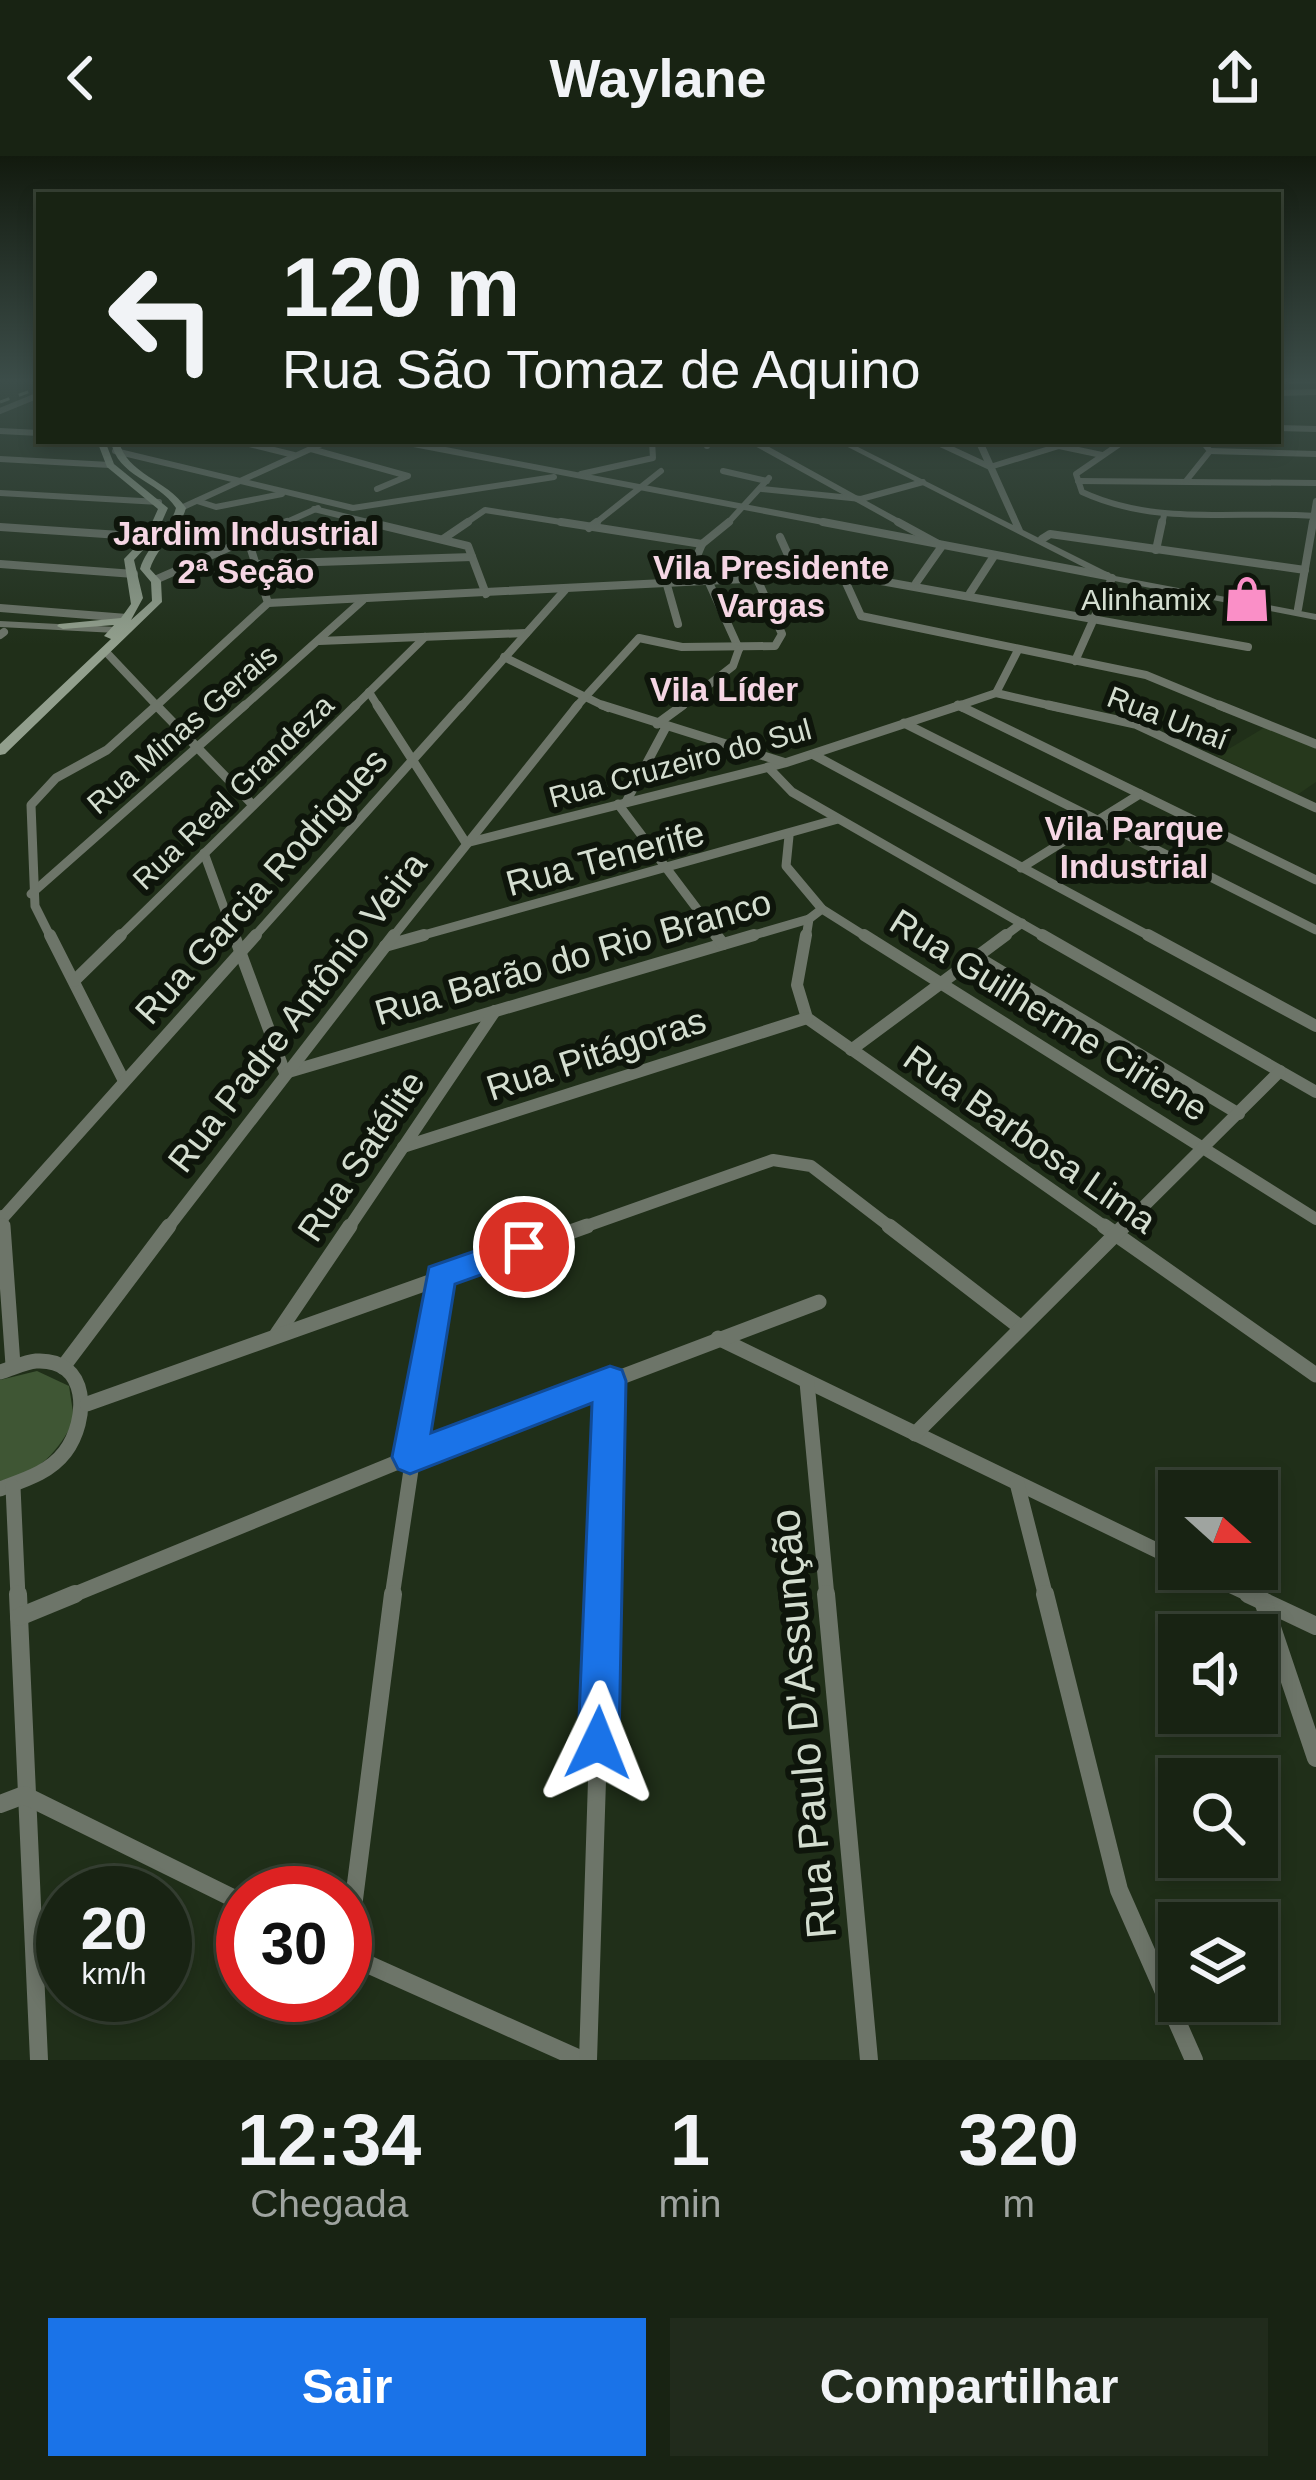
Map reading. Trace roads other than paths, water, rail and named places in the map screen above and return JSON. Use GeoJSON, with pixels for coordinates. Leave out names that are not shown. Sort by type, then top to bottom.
{"type":"FeatureCollection","features":[{"type":"Feature","properties":{"kind":"main road"},"geometry":{"type":"LineString","coordinates":[[0,751],[116,633],[141,593],[129,559],[160,523],[159,502],[114,468]]}},
{"type":"Feature","properties":{"kind":"main road"},"geometry":{"type":"LineString","coordinates":[[0,736],[157,602],[147,557],[176,524],[181,508],[170,491],[131,468]]}},
{"type":"Feature","properties":{"kind":"main road"},"geometry":{"type":"LineString","coordinates":[[60,626],[116,633]]}},
{"type":"Feature","properties":{"kind":"street"},"geometry":{"type":"LineString","coordinates":[[194,468],[353,508],[614,468]]}},
{"type":"Feature","properties":{"kind":"street"},"geometry":{"type":"LineString","coordinates":[[181,508],[270,468]]}},
{"type":"Feature","properties":{"kind":"street"},"geometry":{"type":"LineString","coordinates":[[376,489],[408,476],[378,468]]}},
{"type":"Feature","properties":{"kind":"street"},"geometry":{"type":"LineString","coordinates":[[527,468],[1316,614]]}},
{"type":"Feature","properties":{"kind":"street"},"geometry":{"type":"LineString","coordinates":[[802,468],[942,546]]}},
{"type":"Feature","properties":{"kind":"street"},"geometry":{"type":"LineString","coordinates":[[894,468],[1111,576],[1316,614]]}},
{"type":"Feature","properties":{"kind":"street"},"geometry":{"type":"LineString","coordinates":[[990,468],[1019,528],[1080,567]]}},
{"type":"Feature","properties":{"kind":"street"},"geometry":{"type":"LineString","coordinates":[[1083,468],[1078,481],[1082,492],[1096,500],[1164,515],[1314,515]]}},
{"type":"Feature","properties":{"kind":"street"},"geometry":{"type":"LineString","coordinates":[[1186,481],[1197,468]]}},
{"type":"Feature","properties":{"kind":"street"},"geometry":{"type":"LineString","coordinates":[[589,527],[633,488],[662,471]]}},
{"type":"Feature","properties":{"kind":"street"},"geometry":{"type":"LineString","coordinates":[[722,471],[861,499],[923,482]]}},
{"type":"Feature","properties":{"kind":"street"},"geometry":{"type":"LineString","coordinates":[[1078,481],[1316,483]]}},
{"type":"Feature","properties":{"kind":"street"},"geometry":{"type":"LineString","coordinates":[[723,944],[664,870],[622,803],[662,726],[734,666],[739,649],[697,556],[702,544],[744,510],[766,483]]}},
{"type":"Feature","properties":{"kind":"street"},"geometry":{"type":"LineString","coordinates":[[0,493],[159,502]]}},
{"type":"Feature","properties":{"kind":"street"},"geometry":{"type":"LineString","coordinates":[[196,501],[216,507],[290,493]]}},
{"type":"Feature","properties":{"kind":"street"},"geometry":{"type":"LineString","coordinates":[[1298,609],[1316,501]]}},
{"type":"Feature","properties":{"kind":"street"},"geometry":{"type":"LineString","coordinates":[[154,580],[330,503]]}},
{"type":"Feature","properties":{"kind":"street"},"geometry":{"type":"LineString","coordinates":[[314,509],[468,546],[486,594]]}},
{"type":"Feature","properties":{"kind":"street"},"geometry":{"type":"LineString","coordinates":[[443,539],[485,510],[702,544]]}},
{"type":"Feature","properties":{"kind":"street"},"geometry":{"type":"LineString","coordinates":[[1156,550],[1164,515]]}},
{"type":"Feature","properties":{"kind":"street"},"geometry":{"type":"LineString","coordinates":[[0,527],[151,537]]}},
{"type":"Feature","properties":{"kind":"street"},"geometry":{"type":"LineString","coordinates":[[1042,539],[1050,534],[1305,570]]}},
{"type":"Feature","properties":{"kind":"street"},"geometry":{"type":"LineString","coordinates":[[780,537],[798,577]]}},
{"type":"Feature","properties":{"kind":"street"},"geometry":{"type":"LineString","coordinates":[[248,540],[268,603]]}},
{"type":"Feature","properties":{"kind":"street"},"geometry":{"type":"LineString","coordinates":[[916,583],[942,546]]}},
{"type":"Feature","properties":{"kind":"street"},"geometry":{"type":"LineString","coordinates":[[256,564],[472,556]]}},
{"type":"Feature","properties":{"kind":"street"},"geometry":{"type":"LineString","coordinates":[[970,593],[994,556]]}},
{"type":"Feature","properties":{"kind":"street"},"geometry":{"type":"LineString","coordinates":[[0,564],[134,574]]}},
{"type":"Feature","properties":{"kind":"street"},"geometry":{"type":"LineString","coordinates":[[842,574],[861,616],[1163,680],[1316,744]]}},
{"type":"Feature","properties":{"kind":"street"},"geometry":{"type":"LineString","coordinates":[[123,1079],[31,894],[31,805],[56,778],[107,750],[268,603],[842,574],[916,583],[1248,647]]}},
{"type":"Feature","properties":{"kind":"street"},"geometry":{"type":"LineString","coordinates":[[1075,661],[1111,576]]}},
{"type":"Feature","properties":{"kind":"street"},"geometry":{"type":"LineString","coordinates":[[739,649],[765,648],[781,639],[757,579]]}},
{"type":"Feature","properties":{"kind":"street"},"geometry":{"type":"LineString","coordinates":[[668,585],[678,624]]}},
{"type":"Feature","properties":{"kind":"street","name":"Rua Garcia Rodrigues"},"geometry":{"type":"LineString","coordinates":[[1,1216],[565,590]]}},
{"type":"Feature","properties":{"kind":"street","name":"Rua Minas Gerais"},"geometry":{"type":"LineString","coordinates":[[31,894],[363,600]]}},
{"type":"Feature","properties":{"kind":"street"},"geometry":{"type":"LineString","coordinates":[[0,608],[116,633],[160,704],[253,805]]}},
{"type":"Feature","properties":{"kind":"street"},"geometry":{"type":"LineString","coordinates":[[21,610],[22,616],[60,626]]}},
{"type":"Feature","properties":{"kind":"street"},"geometry":{"type":"LineString","coordinates":[[35,626],[116,633]]}},
{"type":"Feature","properties":{"kind":"street"},"geometry":{"type":"LineString","coordinates":[[1,631],[60,626]]}},
{"type":"Feature","properties":{"kind":"street"},"geometry":{"type":"LineString","coordinates":[[317,641],[527,633]]}},
{"type":"Feature","properties":{"kind":"street","name":"Rua Real Grandeza"},"geometry":{"type":"LineString","coordinates":[[74,981],[425,637]]}},
{"type":"Feature","properties":{"kind":"street","name":"Rua Padre Antônio Veira"},"geometry":{"type":"LineString","coordinates":[[63,1367],[285,1073],[581,696],[639,638],[668,646],[739,649]]}},
{"type":"Feature","properties":{"kind":"street"},"geometry":{"type":"LineString","coordinates":[[996,692],[1018,650]]}},
{"type":"Feature","properties":{"kind":"street"},"geometry":{"type":"LineString","coordinates":[[504,657],[581,696],[785,763]]}},
{"type":"Feature","properties":{"kind":"street"},"geometry":{"type":"LineString","coordinates":[[369,692],[466,843]]}},
{"type":"Feature","properties":{"kind":"street","name":"Rua Cruzeiro do Sul"},"geometry":{"type":"LineString","coordinates":[[466,843],[785,763],[996,692]]}},
{"type":"Feature","properties":{"kind":"street","name":"Rua Unaí"},"geometry":{"type":"LineString","coordinates":[[996,692],[1135,724],[1316,808]]}},
{"type":"Feature","properties":{"kind":"street"},"geometry":{"type":"LineString","coordinates":[[957,704],[1316,880]]}},
{"type":"Feature","properties":{"kind":"street"},"geometry":{"type":"LineString","coordinates":[[904,723],[1316,930]]}},
{"type":"Feature","properties":{"kind":"street"},"geometry":{"type":"LineString","coordinates":[[814,754],[1316,1026]]}},
{"type":"Feature","properties":{"kind":"street"},"geometry":{"type":"LineString","coordinates":[[769,766],[792,792],[1316,1092]]}},
{"type":"Feature","properties":{"kind":"street"},"geometry":{"type":"LineString","coordinates":[[1021,868],[1140,794]]}},
{"type":"Feature","properties":{"kind":"street","name":"Rua Tenerife"},"geometry":{"type":"LineString","coordinates":[[386,946],[838,819]]}},
{"type":"Feature","properties":{"kind":"street","name":"Rua Guilherme Ciriene"},"geometry":{"type":"LineString","coordinates":[[789,836],[786,866],[822,909],[1316,1219]]}},
{"type":"Feature","properties":{"kind":"street"},"geometry":{"type":"LineString","coordinates":[[204,853],[243,947],[285,1073]]}},
{"type":"Feature","properties":{"kind":"street"},"geometry":{"type":"LineString","coordinates":[[807,1018],[797,985],[809,920],[822,909]]}},
{"type":"Feature","properties":{"kind":"street","name":"Rua Barão do Rio Branco"},"geometry":{"type":"LineString","coordinates":[[285,1073],[809,920]]}},
{"type":"Feature","properties":{"kind":"street"},"geometry":{"type":"LineString","coordinates":[[851,1050],[1022,923]]}},
{"type":"Feature","properties":{"kind":"street"},"geometry":{"type":"LineString","coordinates":[[977,956],[1239,1114]]}},
{"type":"Feature","properties":{"kind":"street","name":"Rua Satélite"},"geometry":{"type":"LineString","coordinates":[[276,1335],[495,1010]]}},
{"type":"Feature","properties":{"kind":"street","name":"Rua Barbosa Lima"},"geometry":{"type":"LineString","coordinates":[[807,1018],[1316,1376]]}},
{"type":"Feature","properties":{"kind":"street","name":"Rua Pitágoras"},"geometry":{"type":"LineString","coordinates":[[403,1147],[807,1018]]}},
{"type":"Feature","properties":{"kind":"street"},"geometry":{"type":"LineString","coordinates":[[915,1434],[1280,1071]]}},
{"type":"Feature","properties":{"kind":"street"},"geometry":{"type":"LineString","coordinates":[[87,1404],[773,1160],[796,1160],[1020,1327]]}},
{"type":"Feature","properties":{"kind":"street"},"geometry":{"type":"LineString","coordinates":[[1,1216],[7,1368],[63,1367],[77,1378],[87,1404],[76,1437],[60,1458],[6,1488],[20,1617],[24,1795],[39,2060]]}},
{"type":"Feature","properties":{"kind":"street"},"geometry":{"type":"LineString","coordinates":[[357,1866],[410,1457],[440,1276]]}},
{"type":"Feature","properties":{"kind":"street"},"geometry":{"type":"LineString","coordinates":[[20,1617],[410,1457],[819,1302]]}},
{"type":"Feature","properties":{"kind":"street"},"geometry":{"type":"LineString","coordinates":[[718,1338],[1158,1551]]}},
{"type":"Feature","properties":{"kind":"street"},"geometry":{"type":"LineString","coordinates":[[372,1966],[585,2060],[610,1381]]}},
{"type":"Feature","properties":{"kind":"street","name":"Rua Paulo D'Assunção"},"geometry":{"type":"LineString","coordinates":[[808,1382],[869,2060]]}},
{"type":"Feature","properties":{"kind":"street"},"geometry":{"type":"LineString","coordinates":[[1017,1483],[1119,1890],[1194,2060]]}},
{"type":"Feature","properties":{"kind":"street"},"geometry":{"type":"LineString","coordinates":[[1240,1590],[1316,1626]]}},
{"type":"Feature","properties":{"kind":"street"},"geometry":{"type":"LineString","coordinates":[[1263,1601],[1316,1758]]}},
{"type":"Feature","properties":{"kind":"street"},"geometry":{"type":"LineString","coordinates":[[0,1804],[24,1795],[216,1890]]}},
{"type":"Feature","properties":{"kind":"place","name":"Alinhamix"},"geometry":{"type":"Point","coordinates":[1247,599]}},
{"type":"Feature","properties":{"kind":"district","name":"Jardim Industrial 2ª Seção"},"geometry":{"type":"Point","coordinates":[246,552]}},
{"type":"Feature","properties":{"kind":"district","name":"Vila Presidente Vargas"},"geometry":{"type":"Point","coordinates":[771,586]}},
{"type":"Feature","properties":{"kind":"district","name":"Vila Líder"},"geometry":{"type":"Point","coordinates":[724,689]}},
{"type":"Feature","properties":{"kind":"district","name":"Vila Parque Industrial"},"geometry":{"type":"Point","coordinates":[1134,847]}}]}
